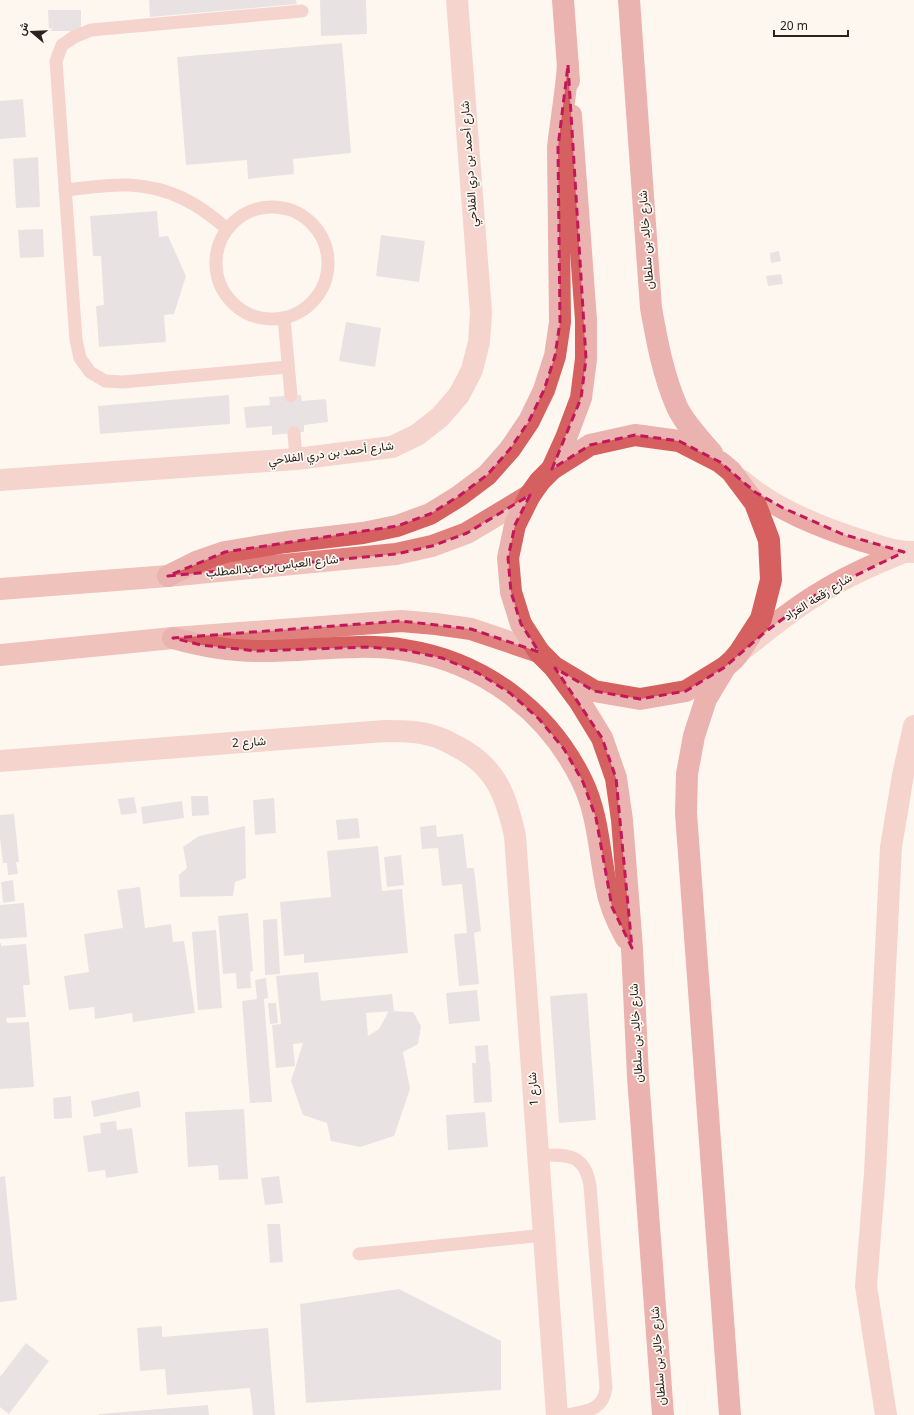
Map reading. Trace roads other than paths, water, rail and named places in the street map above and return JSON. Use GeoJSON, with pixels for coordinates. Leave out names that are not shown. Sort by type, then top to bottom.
{"type":"FeatureCollection","features":[{"type":"Feature","properties":{"kind":"main road"},"geometry":{"type":"LineString","coordinates":[[552,469],[566,438],[581,398],[586,359],[586,320],[563,0]]}},
{"type":"Feature","properties":{"kind":"main road","name":"شارع خالِد بن سلطان"},"geometry":{"type":"LineString","coordinates":[[630,0],[651,308],[665,375],[677,408],[693,432],[755,503],[768,540],[771,580],[760,619],[732,660]]}},
{"type":"Feature","properties":{"kind":"main road"},"geometry":{"type":"LineString","coordinates":[[168,576],[196,562],[225,552],[286,542],[363,533],[397,526],[430,514],[459,496],[487,475],[510,449],[529,421],[541,396],[555,356],[560,322],[558,147],[566,92],[568,65]]}},
{"type":"Feature","properties":{"kind":"main road"},"geometry":{"type":"LineString","coordinates":[[725,467],[680,441],[634,435],[590,444],[552,469],[540,481],[530,495],[515,525],[508,558],[511,592],[521,624],[539,652],[554,668],[594,691],[640,699],[686,691],[732,660]]}},
{"type":"Feature","properties":{"kind":"main road"},"geometry":{"type":"LineString","coordinates":[[173,638],[201,646],[229,650],[257,651],[366,647],[404,650],[442,658],[478,673],[510,693],[539,719],[564,749],[583,782],[596,818],[606,886],[612,907],[620,928],[632,948]]}},
{"type":"Feature","properties":{"kind":"main road"},"geometry":{"type":"LineString","coordinates":[[730,1415],[686,813],[687,774],[694,736],[706,699],[732,660]]}},
{"type":"Feature","properties":{"kind":"main road","name":"شارع خالِد بن سلطان"},"geometry":{"type":"LineString","coordinates":[[554,668],[580,702],[602,738],[616,778],[622,820],[632,948],[638,1077],[663,1415]]}},
{"type":"Feature","properties":{"kind":"street","name":"شارع أحمد بن دري الفلاحي"},"geometry":{"type":"LineString","coordinates":[[0,480],[296,459],[392,447],[417,435],[440,418],[459,396],[472,370],[480,342],[481,313],[457,0]]}},
{"type":"Feature","properties":{"kind":"street","name":"شارع رَقعة العَراد"},"geometry":{"type":"LineString","coordinates":[[725,467],[756,492],[812,523],[842,534],[909,552]]}},
{"type":"Feature","properties":{"kind":"street","name":"شارع العباس بن عبدالمطلب"},"geometry":{"type":"LineString","coordinates":[[0,588],[168,576],[396,554],[432,546],[467,533],[530,495]]}},
{"type":"Feature","properties":{"kind":"street","name":"شارع رَقعة العَراد"},"geometry":{"type":"LineString","coordinates":[[732,660],[790,612],[817,594],[845,578],[909,552]]}},
{"type":"Feature","properties":{"kind":"street"},"geometry":{"type":"LineString","coordinates":[[0,654],[173,638],[401,621],[471,629],[539,652]]}},
{"type":"Feature","properties":{"kind":"street"},"geometry":{"type":"LineString","coordinates":[[886,1415],[866,1286],[875,1173],[891,847],[903,775],[914,726]]}},
{"type":"Feature","properties":{"kind":"street","name":"شارع 2"},"geometry":{"type":"LineString","coordinates":[[0,761],[385,731],[414,732],[441,738],[466,751],[488,768]]}},
{"type":"Feature","properties":{"kind":"street","name":"شارع 1"},"geometry":{"type":"LineString","coordinates":[[488,768],[500,789],[510,812],[515,836],[557,1415]]}},
{"type":"Feature","properties":{"kind":"lane"},"geometry":{"type":"LineString","coordinates":[[288,367],[123,382],[105,381],[90,372],[80,358],[76,340],[56,61],[62,45],[74,37],[91,30],[302,11]]}},
{"type":"Feature","properties":{"kind":"lane"},"geometry":{"type":"LineString","coordinates":[[65,190],[128,185],[150,188],[192,202],[210,214],[227,229]]}},
{"type":"Feature","properties":{"kind":"lane"},"geometry":{"type":"LineString","coordinates":[[264,207],[285,208],[305,217],[320,233],[327,253],[327,274],[319,294],[304,310],[284,318],[261,319],[241,310],[225,294],[216,272],[217,250],[227,229],[243,215],[264,207]]}},
{"type":"Feature","properties":{"kind":"lane"},"geometry":{"type":"LineString","coordinates":[[284,318],[290,396]]}},
{"type":"Feature","properties":{"kind":"lane"},"geometry":{"type":"LineString","coordinates":[[294,433],[296,459]]}},
{"type":"Feature","properties":{"kind":"lane"},"geometry":{"type":"LineString","coordinates":[[538,1155],[568,1155],[577,1160],[584,1167],[590,1186],[606,1388],[604,1399],[596,1407],[590,1410],[567,1415]]}},
{"type":"Feature","properties":{"kind":"lane"},"geometry":{"type":"LineString","coordinates":[[359,1254],[544,1235]]}}]}
